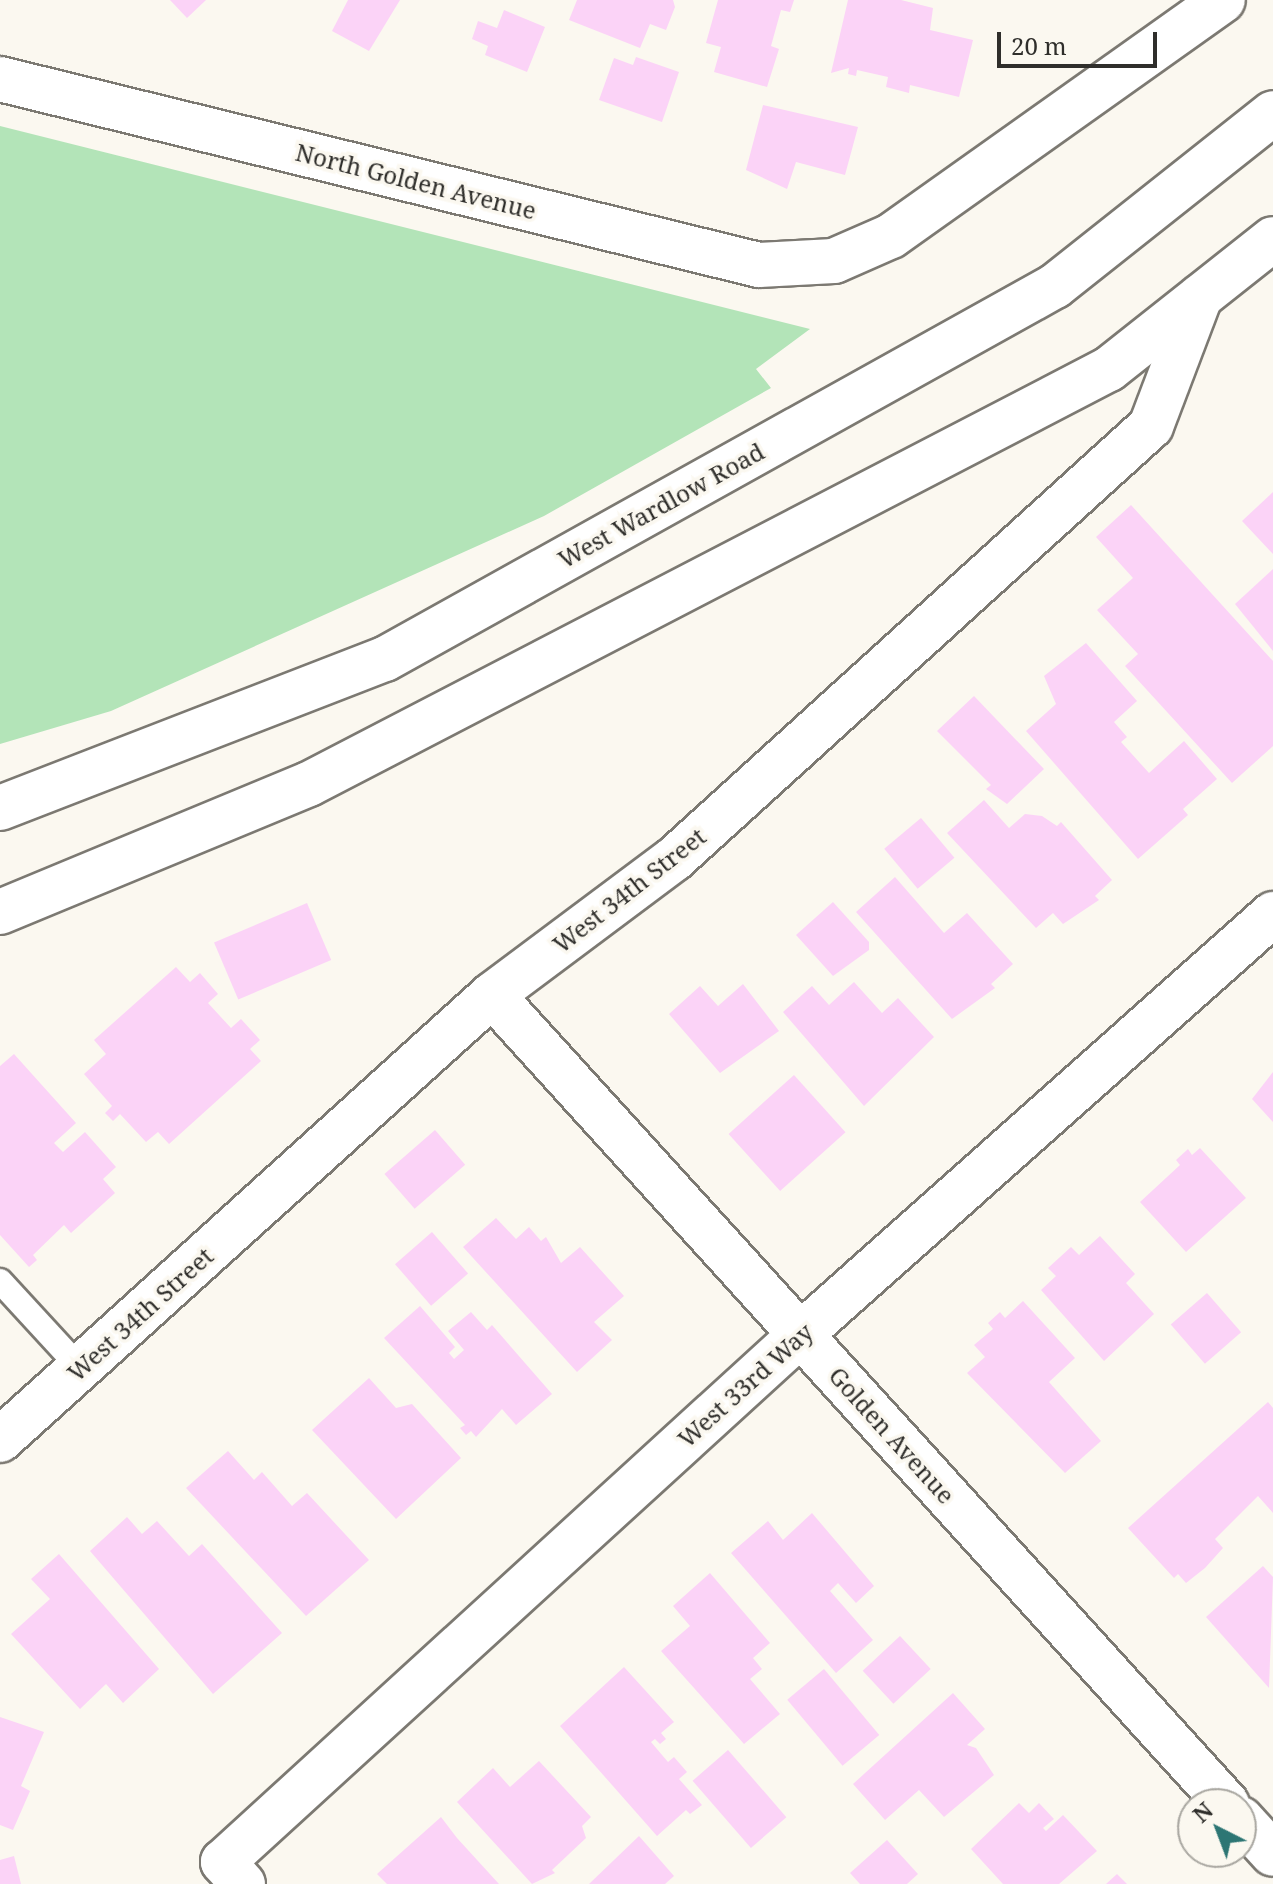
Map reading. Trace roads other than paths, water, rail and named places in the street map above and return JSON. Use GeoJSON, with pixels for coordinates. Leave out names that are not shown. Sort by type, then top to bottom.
{"type":"FeatureCollection","features":[{"type":"Feature","properties":{"kind":"street","name":"North Golden Avenue"},"geometry":{"type":"LineString","coordinates":[[0,79],[759,265],[834,261],[891,236],[1223,0]]}},
{"type":"Feature","properties":{"kind":"street","name":"West Wardlow Road"},"geometry":{"type":"LineString","coordinates":[[0,808],[385,659],[1055,286],[1273,113]]}},
{"type":"Feature","properties":{"kind":"street"},"geometry":{"type":"LineString","coordinates":[[0,912],[309,784],[1109,369],[1273,239]]}},
{"type":"Feature","properties":{"kind":"street","name":"West 34th Street"},"geometry":{"type":"LineString","coordinates":[[0,1440],[492,995],[674,859],[1151,426],[1200,297]]}},
{"type":"Feature","properties":{"kind":"street","name":"West 33rd Way"},"geometry":{"type":"LineString","coordinates":[[233,1873],[801,1334],[1273,914]]}},
{"type":"Feature","properties":{"kind":"street","name":"Golden Avenue"},"geometry":{"type":"LineString","coordinates":[[492,995],[1212,1788]]}},
{"type":"Feature","properties":{"kind":"street"},"geometry":{"type":"LineString","coordinates":[[1257,1836],[1273,1854]]}},
{"type":"Feature","properties":{"kind":"lane"},"geometry":{"type":"LineString","coordinates":[[0,1281],[80,1368]]}}]}
